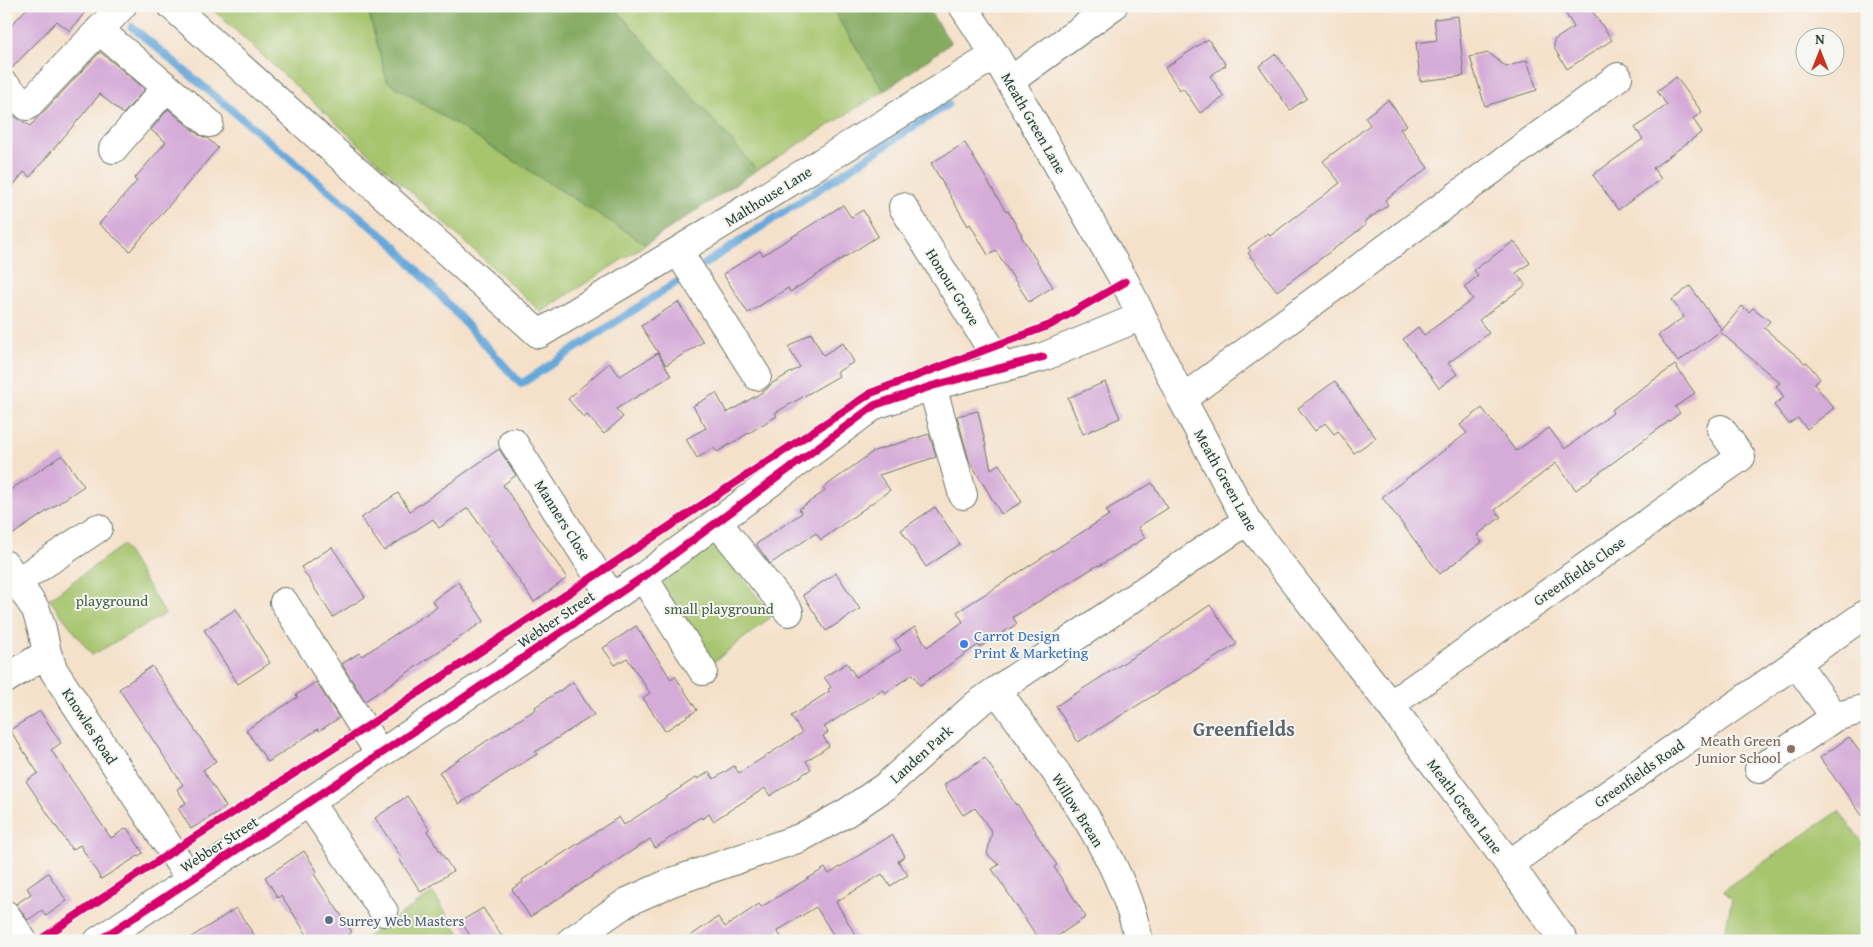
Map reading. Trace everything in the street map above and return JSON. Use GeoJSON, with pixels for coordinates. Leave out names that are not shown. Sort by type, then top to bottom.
{"type":"FeatureCollection","features":[{"type":"Feature","properties":{"kind":"street"},"geometry":{"type":"LineString","coordinates":[[6,86],[27,106],[122,6]]}},
{"type":"Feature","properties":{"kind":"street","name":"Malthouse Lane"},"geometry":{"type":"LineString","coordinates":[[172,6],[539,334],[678,252],[996,55]]}},
{"type":"Feature","properties":{"kind":"street","name":"Meath Green Lane"},"geometry":{"type":"LineString","coordinates":[[964,6],[996,55],[1125,282],[1182,399],[1247,521],[1390,705],[1564,941]]}},
{"type":"Feature","properties":{"kind":"street"},"geometry":{"type":"LineString","coordinates":[[1010,81],[1113,6]]}},
{"type":"Feature","properties":{"kind":"street"},"geometry":{"type":"LineString","coordinates":[[99,30],[209,123]]}},
{"type":"Feature","properties":{"kind":"street"},"geometry":{"type":"LineString","coordinates":[[1182,399],[1618,77]]}},
{"type":"Feature","properties":{"kind":"street"},"geometry":{"type":"LineString","coordinates":[[113,149],[166,87]]}},
{"type":"Feature","properties":{"kind":"street","name":"Honour Grove"},"geometry":{"type":"LineString","coordinates":[[903,206],[1003,368]]}},
{"type":"Feature","properties":{"kind":"street"},"geometry":{"type":"LineString","coordinates":[[678,252],[757,376]]}},
{"type":"Feature","properties":{"kind":"street","name":"Webber Street"},"geometry":{"type":"LineString","coordinates":[[98,941],[309,802],[643,577],[875,404],[932,386],[1043,356],[1142,316]]}},
{"type":"Feature","properties":{"kind":"street"},"geometry":{"type":"LineString","coordinates":[[932,386],[963,495]]}},
{"type":"Feature","properties":{"kind":"street","name":"Greenfields Close"},"geometry":{"type":"LineString","coordinates":[[1390,705],[1741,457],[1721,429]]}},
{"type":"Feature","properties":{"kind":"street","name":"Manners Close"},"geometry":{"type":"LineString","coordinates":[[514,442],[612,598]]}},
{"type":"Feature","properties":{"kind":"street","name":"Landen Park"},"geometry":{"type":"LineString","coordinates":[[571,941],[627,902],[672,882],[800,838],[846,814],[886,786],[976,705],[1247,521]]}},
{"type":"Feature","properties":{"kind":"street"},"geometry":{"type":"LineString","coordinates":[[716,522],[789,612]]}},
{"type":"Feature","properties":{"kind":"street"},"geometry":{"type":"LineString","coordinates":[[12,573],[98,528]]}},
{"type":"Feature","properties":{"kind":"street","name":"Knowles Road"},"geometry":{"type":"LineString","coordinates":[[12,573],[36,610],[47,654],[54,671],[190,879]]}},
{"type":"Feature","properties":{"kind":"street"},"geometry":{"type":"LineString","coordinates":[[643,577],[702,671]]}},
{"type":"Feature","properties":{"kind":"street"},"geometry":{"type":"LineString","coordinates":[[284,602],[380,754]]}},
{"type":"Feature","properties":{"kind":"street","name":"Greenfields Road"},"geometry":{"type":"LineString","coordinates":[[1509,864],[1867,613]]}},
{"type":"Feature","properties":{"kind":"street"},"geometry":{"type":"LineString","coordinates":[[6,680],[47,654]]}},
{"type":"Feature","properties":{"kind":"street"},"geometry":{"type":"LineString","coordinates":[[1796,663],[1835,717]]}},
{"type":"Feature","properties":{"kind":"street","name":"Willow Brean"},"geometry":{"type":"LineString","coordinates":[[997,690],[1091,826],[1117,875],[1134,918],[1139,941]]}},
{"type":"Feature","properties":{"kind":"street"},"geometry":{"type":"LineString","coordinates":[[1760,770],[1835,717],[1867,708]]}},
{"type":"Feature","properties":{"kind":"street"},"geometry":{"type":"LineString","coordinates":[[309,802],[384,912]]}},
{"type":"Feature","properties":{"kind":"street"},"geometry":{"type":"LineString","coordinates":[[6,915],[23,941]]}},
{"type":"Feature","properties":{"kind":"green space"},"geometry":{"type":"Polygon","coordinates":[[[209,6],[367,6],[387,81],[646,244],[541,312],[209,6]]]}},
{"type":"Feature","properties":{"kind":"green space"},"geometry":{"type":"Polygon","coordinates":[[[367,6],[613,6],[757,170],[646,244],[387,81],[367,6]]]}},
{"type":"Feature","properties":{"kind":"green space"},"geometry":{"type":"Polygon","coordinates":[[[613,6],[830,6],[884,91],[757,170],[613,6]]]}},
{"type":"Feature","properties":{"kind":"green space"},"geometry":{"type":"Polygon","coordinates":[[[830,6],[926,6],[951,43],[884,91],[830,6]]]}},
{"type":"Feature","properties":{"kind":"green space","name":"small playground"},"geometry":{"type":"Polygon","coordinates":[[[716,544],[772,616],[711,664],[658,581],[716,544]]]}},
{"type":"Feature","properties":{"kind":"green space","name":"playground"},"geometry":{"type":"Polygon","coordinates":[[[123,545],[165,614],[92,655],[49,599],[123,545]]]}},
{"type":"Feature","properties":{"kind":"green space"},"geometry":{"type":"Polygon","coordinates":[[[1839,811],[1867,850],[1867,941],[1723,941],[1732,899],[1723,890],[1839,811]]]}},
{"type":"Feature","properties":{"kind":"green space"},"geometry":{"type":"Polygon","coordinates":[[[433,893],[464,941],[361,941],[433,893]]]}},
{"type":"Feature","properties":{"kind":"building"},"geometry":{"type":"Polygon","coordinates":[[[29,6],[90,6],[70,31],[57,21],[9,71],[6,71],[6,31],[29,6]]]}},
{"type":"Feature","properties":{"kind":"building"},"geometry":{"type":"Polygon","coordinates":[[[1561,6],[1589,6],[1612,40],[1567,69],[1554,48],[1554,40],[1574,27],[1561,6]]]}},
{"type":"Feature","properties":{"kind":"building"},"geometry":{"type":"Polygon","coordinates":[[[1458,16],[1464,76],[1420,81],[1416,43],[1437,40],[1434,19],[1458,16]]]}},
{"type":"Feature","properties":{"kind":"building"},"geometry":{"type":"Polygon","coordinates":[[[1208,39],[1226,65],[1210,76],[1224,97],[1200,113],[1183,88],[1180,90],[1165,68],[1208,39]]]}},
{"type":"Feature","properties":{"kind":"building"},"geometry":{"type":"Polygon","coordinates":[[[100,52],[145,89],[123,114],[100,94],[30,177],[24,172],[6,195],[6,108],[30,126],[100,52]]]}},
{"type":"Feature","properties":{"kind":"building"},"geometry":{"type":"Polygon","coordinates":[[[1489,53],[1506,67],[1527,60],[1537,90],[1485,106],[1470,57],[1489,53]]]}},
{"type":"Feature","properties":{"kind":"building"},"geometry":{"type":"Polygon","coordinates":[[[1276,54],[1307,98],[1290,110],[1259,66],[1276,54]]]}},
{"type":"Feature","properties":{"kind":"building"},"geometry":{"type":"Polygon","coordinates":[[[1676,77],[1702,112],[1693,119],[1702,132],[1653,168],[1661,179],[1618,210],[1593,175],[1643,139],[1635,128],[1667,105],[1657,91],[1676,77]]]}},
{"type":"Feature","properties":{"kind":"building"},"geometry":{"type":"Polygon","coordinates":[[[1388,100],[1407,125],[1400,129],[1428,168],[1385,200],[1388,205],[1364,222],[1366,225],[1277,291],[1248,253],[1251,251],[1248,248],[1268,233],[1270,236],[1340,183],[1323,161],[1370,125],[1365,117],[1388,100]]]}},
{"type":"Feature","properties":{"kind":"building"},"geometry":{"type":"Polygon","coordinates":[[[168,109],[218,148],[130,251],[99,224],[137,181],[134,179],[166,142],[151,130],[168,109]]]}},
{"type":"Feature","properties":{"kind":"building"},"geometry":{"type":"Polygon","coordinates":[[[965,143],[1053,287],[1029,302],[996,251],[988,255],[970,224],[968,226],[931,163],[965,143]]]}},
{"type":"Feature","properties":{"kind":"building"},"geometry":{"type":"Polygon","coordinates":[[[843,205],[851,217],[863,210],[878,236],[790,292],[788,288],[748,313],[723,274],[760,251],[763,255],[843,205]]]}},
{"type":"Feature","properties":{"kind":"building"},"geometry":{"type":"Polygon","coordinates":[[[1514,241],[1530,263],[1516,273],[1526,285],[1479,320],[1489,333],[1448,363],[1457,374],[1439,388],[1403,339],[1418,327],[1424,335],[1473,299],[1464,287],[1478,276],[1474,270],[1514,241]]]}},
{"type":"Feature","properties":{"kind":"building"},"geometry":{"type":"Polygon","coordinates":[[[1690,286],[1722,330],[1678,362],[1658,335],[1684,317],[1672,300],[1690,286]]]}},
{"type":"Feature","properties":{"kind":"building"},"geometry":{"type":"Polygon","coordinates":[[[678,302],[703,342],[666,365],[641,326],[678,302]]]}},
{"type":"Feature","properties":{"kind":"building"},"geometry":{"type":"Polygon","coordinates":[[[1742,306],[1749,312],[1753,308],[1770,321],[1764,328],[1805,363],[1807,362],[1820,379],[1814,384],[1834,408],[1807,429],[1798,418],[1789,424],[1774,405],[1784,397],[1776,386],[1780,383],[1720,332],[1742,306]]]}},
{"type":"Feature","properties":{"kind":"building"},"geometry":{"type":"Polygon","coordinates":[[[811,333],[823,355],[843,343],[854,362],[837,372],[839,376],[775,413],[777,416],[717,452],[714,448],[697,458],[686,439],[706,428],[693,406],[716,393],[727,413],[766,390],[771,384],[800,367],[788,347],[811,333]]]}},
{"type":"Feature","properties":{"kind":"building"},"geometry":{"type":"Polygon","coordinates":[[[658,353],[671,376],[616,409],[623,417],[604,434],[587,415],[584,418],[568,399],[609,363],[620,376],[658,353]]]}},
{"type":"Feature","properties":{"kind":"building"},"geometry":{"type":"Polygon","coordinates":[[[1675,365],[1695,393],[1675,407],[1680,413],[1576,490],[1556,463],[1495,510],[1501,517],[1477,535],[1482,542],[1440,574],[1382,497],[1467,433],[1460,425],[1482,408],[1516,451],[1549,428],[1565,449],[1613,413],[1611,410],[1675,365]]]}},
{"type":"Feature","properties":{"kind":"building"},"geometry":{"type":"Polygon","coordinates":[[[1335,381],[1376,438],[1354,453],[1338,431],[1334,434],[1325,423],[1315,431],[1298,408],[1335,381]]]}},
{"type":"Feature","properties":{"kind":"building"},"geometry":{"type":"Polygon","coordinates":[[[1105,382],[1120,418],[1083,434],[1068,398],[1105,382]]]}},
{"type":"Feature","properties":{"kind":"building"},"geometry":{"type":"Polygon","coordinates":[[[978,411],[991,469],[999,464],[1022,502],[1001,514],[969,460],[957,416],[978,411]]]}},
{"type":"Feature","properties":{"kind":"building"},"geometry":{"type":"Polygon","coordinates":[[[929,434],[936,457],[879,475],[890,490],[821,540],[816,533],[770,564],[756,544],[802,513],[799,509],[825,491],[823,488],[874,451],[929,434]]]}},
{"type":"Feature","properties":{"kind":"building"},"geometry":{"type":"Polygon","coordinates":[[[499,449],[516,475],[503,485],[567,578],[534,602],[468,508],[439,528],[433,519],[384,551],[361,518],[398,493],[410,511],[499,449]]]}},
{"type":"Feature","properties":{"kind":"building"},"geometry":{"type":"Polygon","coordinates":[[[62,455],[84,486],[6,539],[6,493],[62,455]]]}},
{"type":"Feature","properties":{"kind":"building"},"geometry":{"type":"Polygon","coordinates":[[[1152,483],[1168,508],[1138,527],[1145,538],[1013,617],[1017,624],[980,647],[978,645],[920,685],[913,674],[885,693],[883,690],[878,692],[824,727],[828,732],[823,736],[829,746],[806,761],[811,769],[770,796],[765,788],[713,821],[709,814],[702,819],[701,817],[655,848],[650,839],[530,917],[512,889],[523,882],[522,880],[619,817],[624,825],[697,777],[698,779],[709,772],[714,779],[734,766],[739,773],[802,733],[791,716],[830,691],[828,689],[831,687],[824,677],[847,663],[856,677],[901,650],[895,640],[915,627],[927,647],[963,622],[957,612],[1109,515],[1106,510],[1152,483]]]}},
{"type":"Feature","properties":{"kind":"building"},"geometry":{"type":"Polygon","coordinates":[[[935,507],[960,544],[926,567],[901,530],[935,507]]]}},
{"type":"Feature","properties":{"kind":"building"},"geometry":{"type":"Polygon","coordinates":[[[332,547],[365,597],[333,617],[301,567],[332,547]]]}},
{"type":"Feature","properties":{"kind":"building"},"geometry":{"type":"Polygon","coordinates":[[[836,573],[860,609],[826,631],[803,595],[836,573]]]}},
{"type":"Feature","properties":{"kind":"building"},"geometry":{"type":"Polygon","coordinates":[[[458,582],[484,621],[365,701],[342,664],[359,653],[362,656],[437,607],[432,601],[458,582]]]}},
{"type":"Feature","properties":{"kind":"building"},"geometry":{"type":"Polygon","coordinates":[[[1210,605],[1237,644],[1078,742],[1056,706],[1172,632],[1210,605]]]}},
{"type":"Feature","properties":{"kind":"building"},"geometry":{"type":"Polygon","coordinates":[[[236,609],[270,663],[238,684],[204,630],[236,609]]]}},
{"type":"Feature","properties":{"kind":"building"},"geometry":{"type":"Polygon","coordinates":[[[636,626],[671,679],[675,676],[697,710],[665,731],[643,698],[650,693],[627,658],[615,665],[603,648],[636,626]]]}},
{"type":"Feature","properties":{"kind":"building"},"geometry":{"type":"Polygon","coordinates":[[[152,666],[216,761],[203,770],[226,807],[191,829],[178,808],[186,803],[177,789],[183,785],[119,689],[152,666]]]}},
{"type":"Feature","properties":{"kind":"building"},"geometry":{"type":"Polygon","coordinates":[[[316,682],[339,718],[319,731],[318,729],[268,762],[246,730],[298,697],[296,695],[316,682]]]}},
{"type":"Feature","properties":{"kind":"building"},"geometry":{"type":"Polygon","coordinates":[[[573,682],[594,715],[535,752],[537,754],[459,804],[439,772],[536,709],[535,707],[573,682]]]}},
{"type":"Feature","properties":{"kind":"building"},"geometry":{"type":"Polygon","coordinates":[[[40,711],[61,743],[51,750],[111,838],[127,828],[143,853],[101,879],[80,845],[72,850],[26,781],[38,773],[10,730],[40,711]]]}},
{"type":"Feature","properties":{"kind":"building"},"geometry":{"type":"Polygon","coordinates":[[[1849,737],[1867,762],[1867,822],[1820,758],[1849,737]]]}},
{"type":"Feature","properties":{"kind":"building"},"geometry":{"type":"Polygon","coordinates":[[[985,758],[1016,805],[1036,831],[1057,865],[1054,867],[1086,917],[1050,941],[1040,941],[992,869],[999,865],[987,854],[992,832],[975,808],[963,815],[945,787],[945,784],[985,758]]]}},
{"type":"Feature","properties":{"kind":"building"},"geometry":{"type":"Polygon","coordinates":[[[407,796],[429,829],[427,831],[453,871],[421,892],[375,818],[407,796]]]}},
{"type":"Feature","properties":{"kind":"building"},"geometry":{"type":"Polygon","coordinates":[[[892,835],[905,856],[898,861],[908,875],[890,886],[882,874],[836,902],[859,941],[837,941],[816,907],[777,931],[784,941],[683,941],[718,917],[725,927],[759,904],[761,907],[825,868],[829,874],[892,835]]]}},
{"type":"Feature","properties":{"kind":"building"},"geometry":{"type":"Polygon","coordinates":[[[304,851],[317,871],[314,874],[352,932],[340,941],[311,941],[281,895],[278,898],[265,877],[304,851]]]}},
{"type":"Feature","properties":{"kind":"building"},"geometry":{"type":"Polygon","coordinates":[[[48,873],[67,901],[46,916],[42,910],[28,920],[16,904],[31,894],[27,888],[48,873]]]}},
{"type":"Feature","properties":{"kind":"building"},"geometry":{"type":"Polygon","coordinates":[[[236,908],[258,941],[185,941],[218,920],[236,908]]]}},
{"type":"Feature","properties":{"kind":"building"},"geometry":{"type":"Polygon","coordinates":[[[483,908],[505,941],[473,941],[461,921],[483,908]]]}},
{"type":"Feature","properties":{"kind":"waterway"},"geometry":{"type":"LineString","coordinates":[[132,27],[394,245],[521,384],[683,278]]}},
{"type":"Feature","properties":{"kind":"waterway"},"geometry":{"type":"LineString","coordinates":[[705,264],[948,104]]}},
{"type":"Feature","properties":{"kind":"cycle path"},"geometry":{"type":"LineString","coordinates":[[38,941],[173,851],[342,743],[871,393],[1050,325],[1125,282]]}},
{"type":"Feature","properties":{"kind":"cycle path"},"geometry":{"type":"LineString","coordinates":[[98,941],[309,802],[643,577],[875,405],[932,386],[1043,357]]}},
{"type":"Feature","properties":{"kind":"place","name":"Carrot Design Print & Marketing"},"geometry":{"type":"Point","coordinates":[964,644]}},
{"type":"Feature","properties":{"kind":"place","name":"Meath Green Junior School"},"geometry":{"type":"Point","coordinates":[1791,749]}},
{"type":"Feature","properties":{"kind":"place","name":"Surrey Web Masters"},"geometry":{"type":"Point","coordinates":[329,920]}},
{"type":"Feature","properties":{"kind":"district","name":"Greenfields"},"geometry":{"type":"Point","coordinates":[1244,728]}}]}
